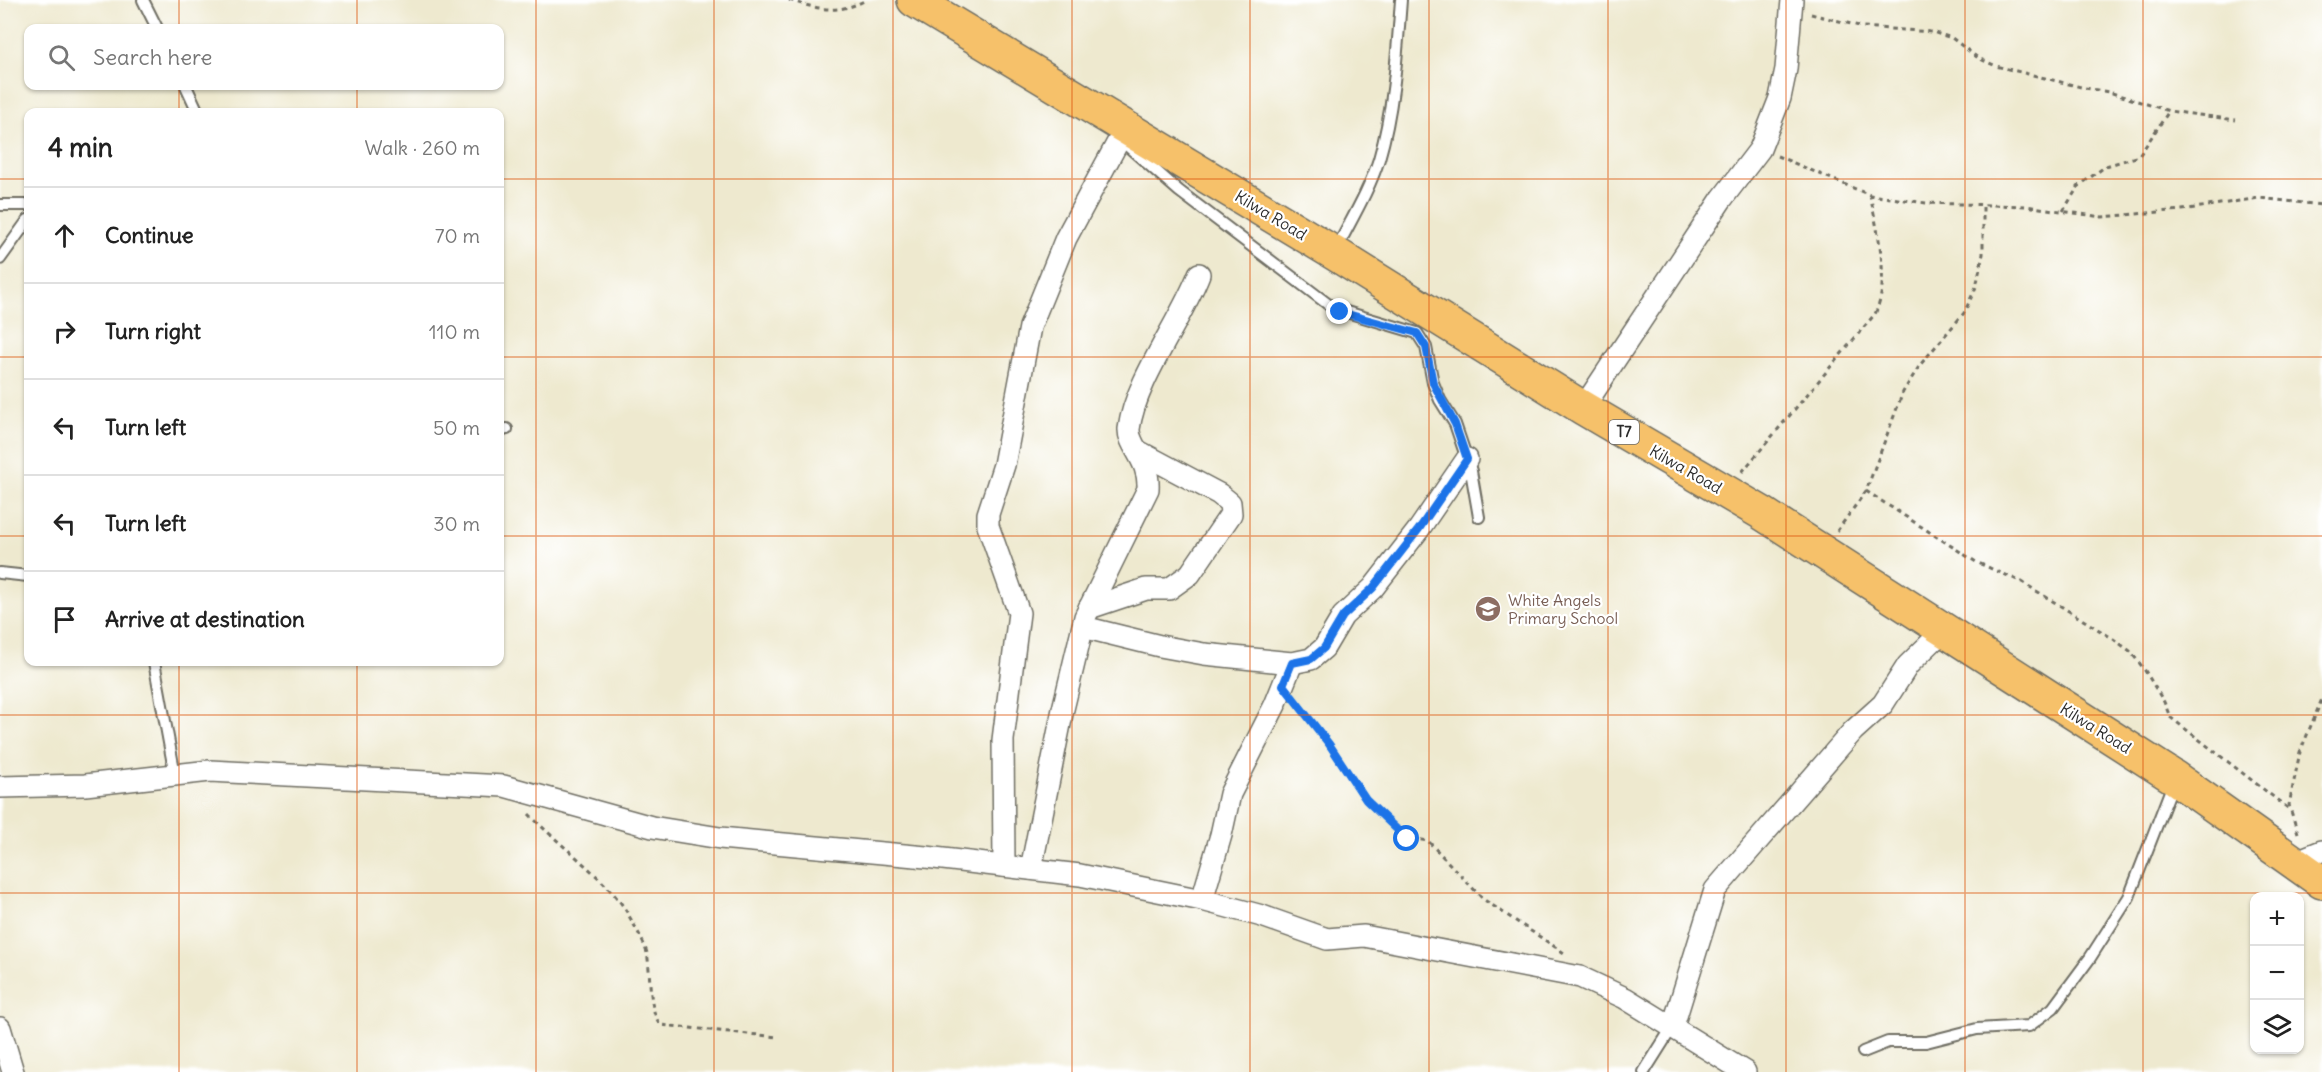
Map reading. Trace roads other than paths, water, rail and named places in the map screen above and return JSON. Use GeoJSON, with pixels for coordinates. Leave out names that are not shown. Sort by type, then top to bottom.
{"type":"FeatureCollection","features":[{"type":"Feature","properties":{"kind":"highway","name":"Kilwa Road"},"geometry":{"type":"LineString","coordinates":[[914,0],[1122,133],[1334,253],[1583,408],[1725,491],[2313,864]]}},
{"type":"Feature","properties":{"kind":"street"},"geometry":{"type":"LineString","coordinates":[[1583,408],[1721,200],[1760,148],[1780,98],[1786,69],[1792,4]]}},
{"type":"Feature","properties":{"kind":"street"},"geometry":{"type":"LineString","coordinates":[[1004,866],[1003,740],[1019,613],[988,526],[988,514],[1004,465],[1030,327],[1066,238],[1122,133]]}},
{"type":"Feature","properties":{"kind":"street"},"geometry":{"type":"LineString","coordinates":[[1031,869],[1063,710],[1086,618],[1148,489],[1147,469],[1129,431],[1145,382],[1199,274]]}},
{"type":"Feature","properties":{"kind":"street"},"geometry":{"type":"LineString","coordinates":[[1086,618],[1146,589],[1169,589],[1194,569],[1231,514],[1230,503],[1219,494],[1138,451]]}},
{"type":"Feature","properties":{"kind":"street"},"geometry":{"type":"LineString","coordinates":[[1086,618],[1171,648],[1292,663],[1311,659],[1324,648],[1343,616],[1373,588],[1419,529],[1467,459]]}},
{"type":"Feature","properties":{"kind":"street"},"geometry":{"type":"LineString","coordinates":[[1673,1026],[1714,890],[1852,731],[1883,704],[1908,665],[1943,631]]}},
{"type":"Feature","properties":{"kind":"street"},"geometry":{"type":"LineString","coordinates":[[1202,900],[1230,794],[1292,663]]}},
{"type":"Feature","properties":{"kind":"street"},"geometry":{"type":"LineString","coordinates":[[0,787],[85,786],[210,771],[504,786],[652,827],[720,838],[1080,874],[1202,900],[1262,916],[1327,939],[1364,936],[1580,977],[1625,998],[1745,1072]]}},
{"type":"Feature","properties":{"kind":"street"},"geometry":{"type":"LineString","coordinates":[[0,1028],[13,1072]]}},
{"type":"Feature","properties":{"kind":"lane"},"geometry":{"type":"LineString","coordinates":[[143,0],[155,24]]}},
{"type":"Feature","properties":{"kind":"lane"},"geometry":{"type":"LineString","coordinates":[[1334,253],[1365,194],[1379,160],[1397,57],[1401,0]]}},
{"type":"Feature","properties":{"kind":"lane"},"geometry":{"type":"LineString","coordinates":[[188,90],[196,108]]}},
{"type":"Feature","properties":{"kind":"lane"},"geometry":{"type":"LineString","coordinates":[[1122,133],[1179,191],[1333,308],[1417,333],[1426,347],[1433,383],[1455,424],[1467,459],[1479,517]]}},
{"type":"Feature","properties":{"kind":"lane"},"geometry":{"type":"LineString","coordinates":[[0,205],[24,205]]}},
{"type":"Feature","properties":{"kind":"lane"},"geometry":{"type":"LineString","coordinates":[[0,259],[24,225]]}},
{"type":"Feature","properties":{"kind":"lane"},"geometry":{"type":"LineString","coordinates":[[0,573],[24,577]]}},
{"type":"Feature","properties":{"kind":"lane"},"geometry":{"type":"LineString","coordinates":[[155,666],[175,775]]}},
{"type":"Feature","properties":{"kind":"lane"},"geometry":{"type":"LineString","coordinates":[[1863,1052],[1888,1042],[1926,1042],[1977,1029],[2029,1026],[2053,1008],[2090,958],[2129,897],[2175,778]]}},
{"type":"Feature","properties":{"kind":"lane"},"geometry":{"type":"LineString","coordinates":[[1644,1072],[1673,1026]]}},
{"type":"Feature","properties":{"kind":"place","name":"White Angels Primary School"},"geometry":{"type":"Point","coordinates":[1488,609]}}]}
